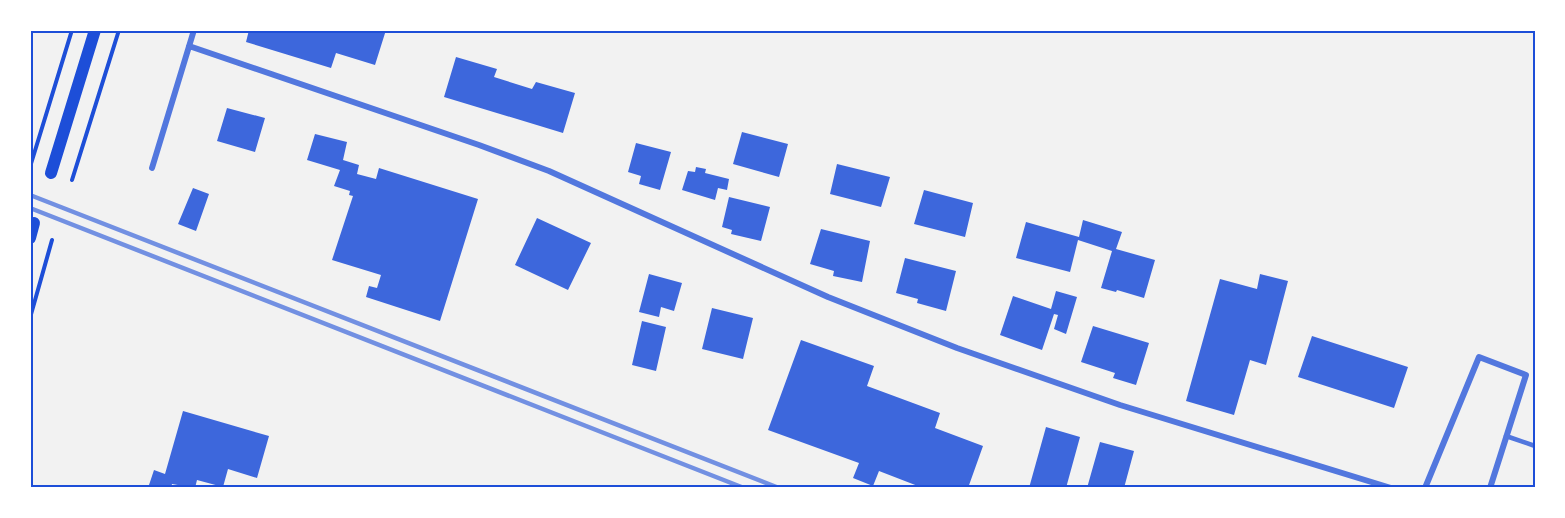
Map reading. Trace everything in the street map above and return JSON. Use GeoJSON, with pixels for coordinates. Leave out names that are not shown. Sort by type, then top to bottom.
{"type":"FeatureCollection","features":[{"type":"Feature","properties":{"kind":"main road"},"geometry":{"type":"LineString","coordinates":[[51,173],[94,30]]}},
{"type":"Feature","properties":{"kind":"main road"},"geometry":{"type":"LineString","coordinates":[[30,238],[34,223]]}},
{"type":"Feature","properties":{"kind":"street"},"geometry":{"type":"LineString","coordinates":[[152,168],[194,30]]}},
{"type":"Feature","properties":{"kind":"street"},"geometry":{"type":"LineString","coordinates":[[189,46],[480,145],[549,171],[828,297],[957,348],[1120,405],[1391,488]]}},
{"type":"Feature","properties":{"kind":"street"},"geometry":{"type":"LineString","coordinates":[[1425,488],[1479,357],[1535,377]]}},
{"type":"Feature","properties":{"kind":"street"},"geometry":{"type":"LineString","coordinates":[[1490,488],[1526,375]]}},
{"type":"Feature","properties":{"kind":"lane"},"geometry":{"type":"LineString","coordinates":[[1506,436],[1535,446]]}},
{"type":"Feature","properties":{"kind":"path"},"geometry":{"type":"LineString","coordinates":[[30,167],[72,30]]}},
{"type":"Feature","properties":{"kind":"path"},"geometry":{"type":"LineString","coordinates":[[72,180],[119,30]]}},
{"type":"Feature","properties":{"kind":"path"},"geometry":{"type":"LineString","coordinates":[[30,318],[52,240]]}},
{"type":"Feature","properties":{"kind":"building"},"geometry":{"type":"Polygon","coordinates":[[[249,30],[386,30],[375,65],[336,53],[331,68],[246,42],[249,30]]]}},
{"type":"Feature","properties":{"kind":"building"},"geometry":{"type":"Polygon","coordinates":[[[456,57],[497,69],[494,77],[532,89],[536,82],[575,93],[563,133],[444,97],[456,57]]]}},
{"type":"Feature","properties":{"kind":"building"},"geometry":{"type":"Polygon","coordinates":[[[227,108],[265,118],[255,152],[217,141],[227,108]]]}},
{"type":"Feature","properties":{"kind":"building"},"geometry":{"type":"Polygon","coordinates":[[[742,132],[788,144],[779,177],[733,164],[742,132]]]}},
{"type":"Feature","properties":{"kind":"building"},"geometry":{"type":"Polygon","coordinates":[[[315,134],[347,142],[343,160],[359,165],[357,174],[376,179],[379,168],[478,199],[440,321],[366,297],[369,286],[377,288],[381,275],[332,260],[353,196],[349,195],[350,191],[334,186],[340,170],[307,160],[315,134]]]}},
{"type":"Feature","properties":{"kind":"building"},"geometry":{"type":"Polygon","coordinates":[[[636,143],[671,152],[660,190],[639,184],[641,176],[628,172],[636,143]]]}},
{"type":"Feature","properties":{"kind":"building"},"geometry":{"type":"Polygon","coordinates":[[[837,164],[890,177],[881,207],[830,194],[837,164]]]}},
{"type":"Feature","properties":{"kind":"building"},"geometry":{"type":"Polygon","coordinates":[[[696,167],[706,169],[705,173],[729,179],[727,190],[718,188],[715,200],[682,190],[688,171],[695,172],[696,167]]]}},
{"type":"Feature","properties":{"kind":"building"},"geometry":{"type":"Polygon","coordinates":[[[193,188],[209,194],[196,231],[178,224],[193,188]]]}},
{"type":"Feature","properties":{"kind":"building"},"geometry":{"type":"Polygon","coordinates":[[[924,190],[973,203],[965,237],[914,224],[924,190]]]}},
{"type":"Feature","properties":{"kind":"building"},"geometry":{"type":"Polygon","coordinates":[[[729,197],[770,207],[761,241],[731,234],[732,230],[722,227],[729,197]]]}},
{"type":"Feature","properties":{"kind":"building"},"geometry":{"type":"Polygon","coordinates":[[[537,218],[591,243],[568,290],[515,265],[537,218]]]}},
{"type":"Feature","properties":{"kind":"building"},"geometry":{"type":"Polygon","coordinates":[[[1083,220],[1122,232],[1116,249],[1155,260],[1144,298],[1101,288],[1112,251],[1078,240],[1070,272],[1016,258],[1026,222],[1079,237],[1083,220]]]}},
{"type":"Feature","properties":{"kind":"building"},"geometry":{"type":"Polygon","coordinates":[[[821,229],[870,241],[862,282],[833,276],[834,271],[810,264],[821,229]]]}},
{"type":"Feature","properties":{"kind":"building"},"geometry":{"type":"Polygon","coordinates":[[[905,258],[956,271],[946,311],[917,303],[918,299],[896,293],[905,258]]]}},
{"type":"Feature","properties":{"kind":"building"},"geometry":{"type":"Polygon","coordinates":[[[649,274],[682,283],[674,311],[661,307],[659,317],[639,312],[649,274]]]}},
{"type":"Feature","properties":{"kind":"building"},"geometry":{"type":"Polygon","coordinates":[[[1260,274],[1288,281],[1266,365],[1250,360],[1234,415],[1186,401],[1220,279],[1257,289],[1260,274]]]}},
{"type":"Feature","properties":{"kind":"building"},"geometry":{"type":"Polygon","coordinates":[[[1056,291],[1077,297],[1066,334],[1054,329],[1058,315],[1054,314],[1042,350],[1000,335],[1013,296],[1051,309],[1056,291]]]}},
{"type":"Feature","properties":{"kind":"building"},"geometry":{"type":"Polygon","coordinates":[[[712,308],[753,318],[743,359],[702,349],[712,308]]]}},
{"type":"Feature","properties":{"kind":"building"},"geometry":{"type":"Polygon","coordinates":[[[642,321],[666,327],[656,371],[632,365],[642,321]]]}},
{"type":"Feature","properties":{"kind":"building"},"geometry":{"type":"Polygon","coordinates":[[[1093,326],[1149,343],[1136,385],[1113,378],[1115,373],[1081,362],[1093,326]]]}},
{"type":"Feature","properties":{"kind":"building"},"geometry":{"type":"Polygon","coordinates":[[[1312,336],[1408,367],[1394,408],[1298,377],[1312,336]]]}},
{"type":"Feature","properties":{"kind":"building"},"geometry":{"type":"Polygon","coordinates":[[[801,340],[874,366],[867,386],[940,413],[935,428],[983,446],[968,488],[923,488],[879,471],[873,486],[853,478],[859,463],[768,430],[801,340]]]}},
{"type":"Feature","properties":{"kind":"building"},"geometry":{"type":"Polygon","coordinates":[[[183,411],[269,436],[257,478],[228,469],[223,487],[197,480],[195,488],[172,484],[171,488],[148,488],[154,470],[165,474],[183,411]]]}},
{"type":"Feature","properties":{"kind":"building"},"geometry":{"type":"Polygon","coordinates":[[[1046,427],[1080,437],[1066,488],[1029,488],[1046,427]]]}},
{"type":"Feature","properties":{"kind":"building"},"geometry":{"type":"Polygon","coordinates":[[[1100,442],[1134,451],[1124,488],[1087,488],[1100,442]]]}},
{"type":"Feature","properties":{"kind":"railway"},"geometry":{"type":"LineString","coordinates":[[30,195],[779,488]]}},
{"type":"Feature","properties":{"kind":"railway"},"geometry":{"type":"LineString","coordinates":[[30,208],[744,488]]}}]}
